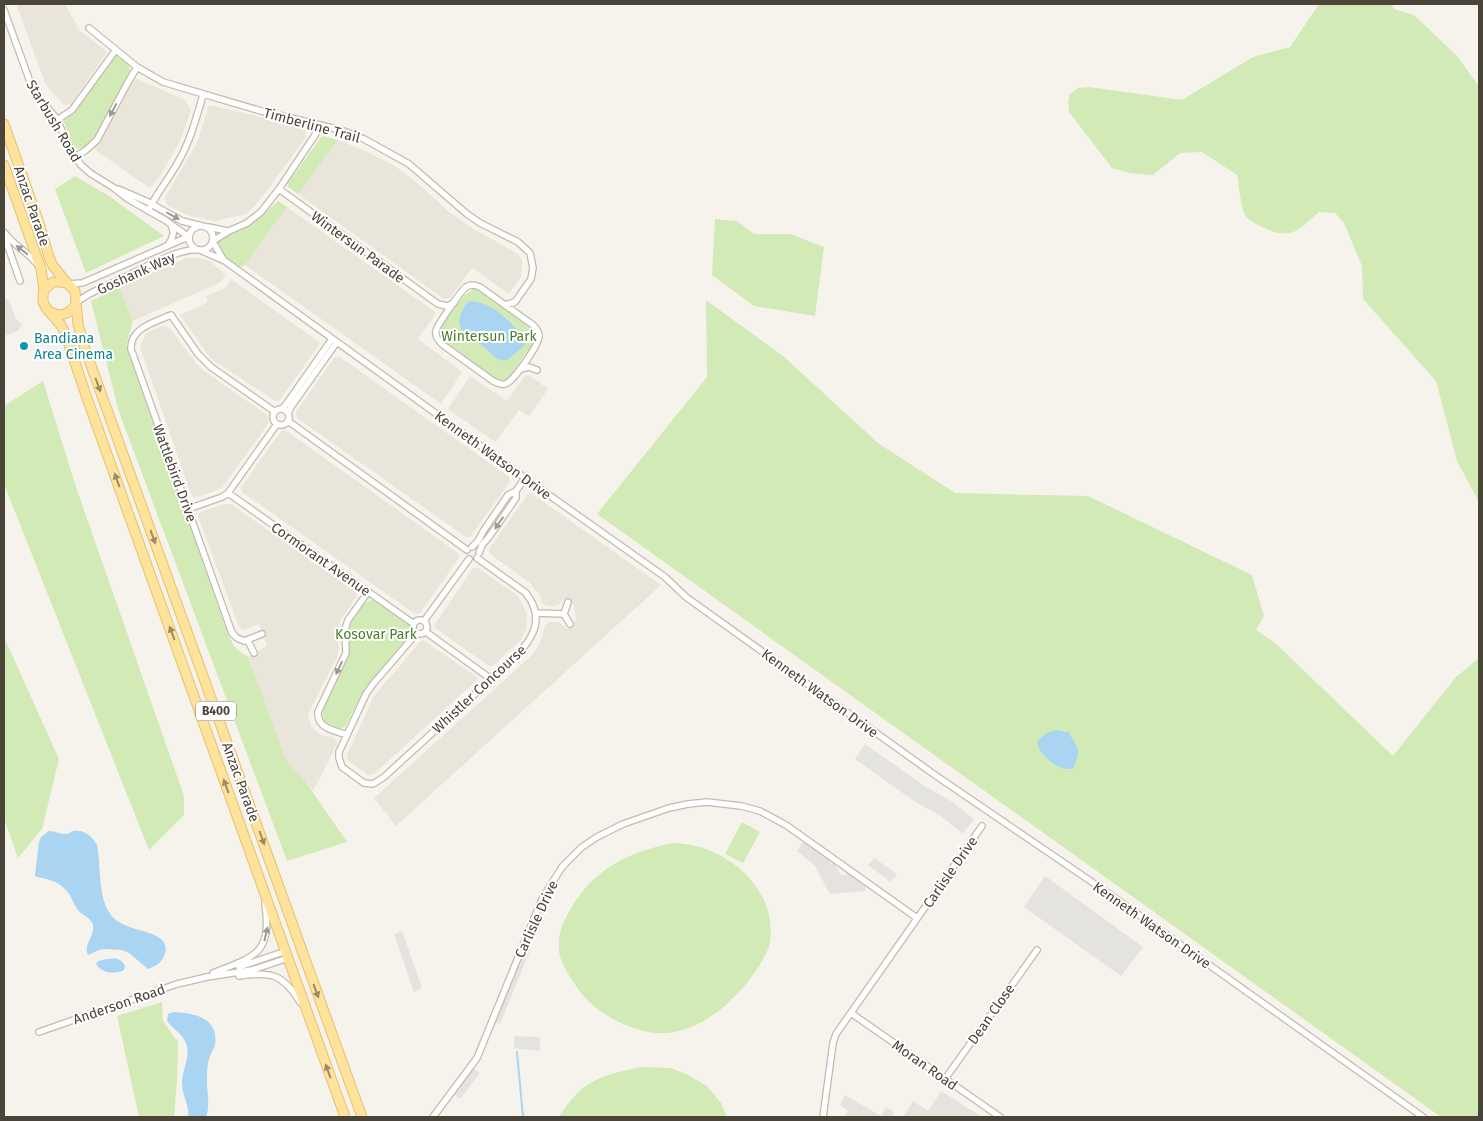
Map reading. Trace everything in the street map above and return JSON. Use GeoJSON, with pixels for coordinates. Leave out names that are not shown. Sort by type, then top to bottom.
{"type":"FeatureCollection","features":[{"type":"Feature","properties":{"kind":"main road","name":"Anzac Parade"},"geometry":{"type":"LineString","coordinates":[[4,124],[38,220],[49,258],[68,284]]}},
{"type":"Feature","properties":{"kind":"main road","name":"Anzac Parade"},"geometry":{"type":"LineString","coordinates":[[4,165],[41,268],[44,290]]}},
{"type":"Feature","properties":{"kind":"main road"},"geometry":{"type":"LineString","coordinates":[[44,290],[56,282],[68,284]]}},
{"type":"Feature","properties":{"kind":"main road","name":"B400"},"geometry":{"type":"LineString","coordinates":[[68,284],[76,293],[76,304]]}},
{"type":"Feature","properties":{"kind":"main road","name":"B400"},"geometry":{"type":"LineString","coordinates":[[44,290],[43,302],[50,312]]}},
{"type":"Feature","properties":{"kind":"main road","name":"Anzac Parade"},"geometry":{"type":"LineString","coordinates":[[76,304],[78,324],[84,346],[362,1117]]}},
{"type":"Feature","properties":{"kind":"main road"},"geometry":{"type":"LineString","coordinates":[[50,312],[58,315],[66,314],[76,304]]}},
{"type":"Feature","properties":{"kind":"main road","name":"Anzac Parade"},"geometry":{"type":"LineString","coordinates":[[50,312],[64,330],[69,343],[344,1117]]}},
{"type":"Feature","properties":{"kind":"main road"},"geometry":{"type":"LineString","coordinates":[[287,954],[301,949]]}},
{"type":"Feature","properties":{"kind":"street","name":"Starbush Road"},"geometry":{"type":"LineString","coordinates":[[4,10],[33,90],[57,120],[75,157],[87,170],[128,200],[168,222],[189,237]]}},
{"type":"Feature","properties":{"kind":"street","name":"Timberline Trail"},"geometry":{"type":"LineString","coordinates":[[89,28],[115,51],[137,67],[163,82],[203,95],[320,125],[364,139],[398,157],[414,168],[467,214],[522,245],[530,253],[533,271],[530,281],[514,303],[505,305]]}},
{"type":"Feature","properties":{"kind":"street"},"geometry":{"type":"LineString","coordinates":[[57,120],[72,110],[115,51]]}},
{"type":"Feature","properties":{"kind":"street"},"geometry":{"type":"LineString","coordinates":[[75,157],[97,140],[137,67]]}},
{"type":"Feature","properties":{"kind":"street"},"geometry":{"type":"LineString","coordinates":[[148,210],[172,174],[185,150],[192,135],[203,95]]}},
{"type":"Feature","properties":{"kind":"street"},"geometry":{"type":"LineString","coordinates":[[213,242],[211,231],[203,226],[193,228],[189,237],[192,245],[199,250],[208,248],[229,230],[242,226],[256,216],[279,189],[320,125]]}},
{"type":"Feature","properties":{"kind":"street","name":"Starbush Road"},"geometry":{"type":"LineString","coordinates":[[114,188],[151,204],[182,221],[229,230]]}},
{"type":"Feature","properties":{"kind":"street","name":"Wintersun Parade"},"geometry":{"type":"LineString","coordinates":[[279,189],[438,304]]}},
{"type":"Feature","properties":{"kind":"street","name":"Goshank Way"},"geometry":{"type":"LineString","coordinates":[[165,247],[171,241],[174,233],[173,228],[168,222]]}},
{"type":"Feature","properties":{"kind":"street"},"geometry":{"type":"LineString","coordinates":[[4,233],[20,282]]}},
{"type":"Feature","properties":{"kind":"street","name":"Anzac Parade"},"geometry":{"type":"LineString","coordinates":[[4,233],[41,268]]}},
{"type":"Feature","properties":{"kind":"street","name":"Goshank Way"},"geometry":{"type":"LineString","coordinates":[[68,284],[84,282],[189,237]]}},
{"type":"Feature","properties":{"kind":"street","name":"Kenneth Watson Drive"},"geometry":{"type":"LineString","coordinates":[[213,242],[225,261]]}},
{"type":"Feature","properties":{"kind":"street","name":"Goshank Way"},"geometry":{"type":"LineString","coordinates":[[76,304],[92,292],[162,260],[190,250],[199,250]]}},
{"type":"Feature","properties":{"kind":"street","name":"Kenneth Watson Drive"},"geometry":{"type":"LineString","coordinates":[[199,250],[225,261],[665,577],[686,598],[910,758],[1111,895],[1423,1117]]}},
{"type":"Feature","properties":{"kind":"street"},"geometry":{"type":"LineString","coordinates":[[474,285],[480,287],[533,325],[538,332],[538,341],[511,380],[501,384],[493,381],[439,341],[436,331],[454,303],[466,287],[474,285]]}},
{"type":"Feature","properties":{"kind":"street"},"geometry":{"type":"LineString","coordinates":[[517,299],[516,307],[518,314]]}},
{"type":"Feature","properties":{"kind":"street"},"geometry":{"type":"LineString","coordinates":[[438,304],[447,306],[454,303]]}},
{"type":"Feature","properties":{"kind":"street"},"geometry":{"type":"LineString","coordinates":[[438,304],[442,310],[442,319]]}},
{"type":"Feature","properties":{"kind":"street","name":"Wattlebird Drive"},"geometry":{"type":"LineString","coordinates":[[254,653],[248,641],[240,640],[232,633],[131,349],[132,340],[137,331],[171,315],[198,354],[211,368],[278,410]]}},
{"type":"Feature","properties":{"kind":"street"},"geometry":{"type":"LineString","coordinates":[[335,340],[291,407],[288,413],[288,421],[283,425],[277,424],[273,420],[278,410],[285,407],[335,340]]}},
{"type":"Feature","properties":{"kind":"street"},"geometry":{"type":"LineString","coordinates":[[518,371],[526,367],[537,370],[532,362],[531,352]]}},
{"type":"Feature","properties":{"kind":"street"},"geometry":{"type":"LineString","coordinates":[[278,410],[284,410],[288,413]]}},
{"type":"Feature","properties":{"kind":"street"},"geometry":{"type":"LineString","coordinates":[[288,421],[469,548],[476,548],[478,555],[526,592],[536,614],[564,614]]}},
{"type":"Feature","properties":{"kind":"street"},"geometry":{"type":"LineString","coordinates":[[188,510],[228,493],[277,424]]}},
{"type":"Feature","properties":{"kind":"street"},"geometry":{"type":"LineString","coordinates":[[469,559],[466,555],[469,548],[478,541],[509,494],[516,491],[525,478]]}},
{"type":"Feature","properties":{"kind":"street"},"geometry":{"type":"LineString","coordinates":[[424,621],[469,559],[472,560],[478,555],[482,544],[515,500],[516,491]]}},
{"type":"Feature","properties":{"kind":"street","name":"Cormorant Avenue"},"geometry":{"type":"LineString","coordinates":[[228,493],[414,624]]}},
{"type":"Feature","properties":{"kind":"street"},"geometry":{"type":"LineString","coordinates":[[368,592],[348,620],[345,629],[346,653],[318,713],[318,720],[323,726],[347,735],[366,694],[373,684],[416,634],[426,632]]}},
{"type":"Feature","properties":{"kind":"street"},"geometry":{"type":"LineString","coordinates":[[568,602],[564,614],[570,624]]}},
{"type":"Feature","properties":{"kind":"street","name":"Whistler Concourse"},"geometry":{"type":"LineString","coordinates":[[347,735],[339,752],[340,764],[346,771],[364,783],[371,784],[380,781],[525,648],[534,632],[536,614]]}},
{"type":"Feature","properties":{"kind":"street"},"geometry":{"type":"LineString","coordinates":[[416,634],[413,628],[414,624],[417,621],[424,621]]}},
{"type":"Feature","properties":{"kind":"street"},"geometry":{"type":"LineString","coordinates":[[424,621],[427,625],[426,632]]}},
{"type":"Feature","properties":{"kind":"street"},"geometry":{"type":"LineString","coordinates":[[426,632],[491,679]]}},
{"type":"Feature","properties":{"kind":"street"},"geometry":{"type":"LineString","coordinates":[[248,641],[262,634]]}},
{"type":"Feature","properties":{"kind":"street","name":"Carlisle Drive"},"geometry":{"type":"LineString","coordinates":[[433,1117],[478,1056],[538,907],[554,878],[566,862],[582,847],[597,837],[624,824],[670,808],[688,804],[712,802],[750,808],[786,825],[917,918]]}},
{"type":"Feature","properties":{"kind":"street","name":"Carlisle Drive"},"geometry":{"type":"LineString","coordinates":[[823,1117],[835,1036],[982,826]]}},
{"type":"Feature","properties":{"kind":"street","name":"Anderson Road"},"geometry":{"type":"LineString","coordinates":[[200,979],[248,959],[261,947],[267,930],[264,892]]}},
{"type":"Feature","properties":{"kind":"street","name":"Dean Close"},"geometry":{"type":"LineString","coordinates":[[945,1079],[1037,950]]}},
{"type":"Feature","properties":{"kind":"street","name":"Anderson Road"},"geometry":{"type":"LineString","coordinates":[[39,1032],[162,989],[287,954]]}},
{"type":"Feature","properties":{"kind":"street","name":"Anderson Road"},"geometry":{"type":"LineString","coordinates":[[200,979],[258,973],[272,975],[281,978],[289,986],[308,1014]]}},
{"type":"Feature","properties":{"kind":"street","name":"Moran Road"},"geometry":{"type":"LineString","coordinates":[[851,1013],[1000,1117]]}},
{"type":"Feature","properties":{"kind":"shaded area"},"geometry":{"type":"Polygon","coordinates":[[[16,4],[65,4],[80,31],[107,52],[71,104],[64,105],[46,85],[16,4]]]}},
{"type":"Feature","properties":{"kind":"shaded area"},"geometry":{"type":"Polygon","coordinates":[[[135,78],[185,100],[191,110],[175,150],[161,174],[152,186],[148,187],[94,149],[107,131],[135,78]]]}},
{"type":"Feature","properties":{"kind":"shaded area"},"geometry":{"type":"Polygon","coordinates":[[[209,105],[300,126],[305,130],[306,137],[260,200],[246,214],[215,221],[190,216],[168,206],[164,199],[197,143],[209,105]]]}},
{"type":"Feature","properties":{"kind":"shaded area"},"geometry":{"type":"Polygon","coordinates":[[[338,140],[368,152],[395,166],[421,186],[449,212],[477,231],[519,255],[522,260],[521,277],[509,294],[472,268],[450,298],[444,299],[298,194],[338,140]]]}},
{"type":"Feature","properties":{"kind":"shaded area"},"geometry":{"type":"Polygon","coordinates":[[[287,207],[435,312],[435,315],[418,339],[462,372],[441,404],[245,265],[287,207]]]}},
{"type":"Feature","properties":{"kind":"shaded area"},"geometry":{"type":"Polygon","coordinates":[[[187,258],[209,260],[226,275],[221,282],[215,285],[133,321],[119,287],[187,258]]]}},
{"type":"Feature","properties":{"kind":"shaded area"},"geometry":{"type":"Polygon","coordinates":[[[231,279],[319,342],[319,345],[279,401],[275,401],[210,358],[180,315],[208,302],[206,296],[225,288],[231,279]]]}},
{"type":"Feature","properties":{"kind":"shaded area"},"geometry":{"type":"Polygon","coordinates":[[[4,297],[9,301],[16,319],[22,325],[18,331],[4,336],[4,297]]]}},
{"type":"Feature","properties":{"kind":"shaded area"},"geometry":{"type":"Polygon","coordinates":[[[162,326],[170,328],[204,371],[267,415],[269,420],[222,488],[195,498],[191,494],[140,347],[146,333],[162,326]]]}},
{"type":"Feature","properties":{"kind":"shaded area"},"geometry":{"type":"Polygon","coordinates":[[[340,357],[509,477],[510,482],[470,537],[466,537],[297,418],[296,412],[334,358],[340,357]]]}},
{"type":"Feature","properties":{"kind":"shaded area"},"geometry":{"type":"Polygon","coordinates":[[[529,375],[548,389],[529,416],[519,410],[495,442],[448,409],[470,376],[507,401],[525,376],[529,375]]]}},
{"type":"Feature","properties":{"kind":"shaded area"},"geometry":{"type":"Polygon","coordinates":[[[285,430],[458,553],[459,558],[420,613],[415,614],[242,492],[241,488],[244,483],[281,431],[285,430]]]}},
{"type":"Feature","properties":{"kind":"shaded area"},"geometry":{"type":"Polygon","coordinates":[[[531,493],[661,585],[396,826],[374,798],[532,655],[540,643],[545,626],[549,622],[559,622],[567,629],[576,620],[574,605],[563,599],[556,606],[547,606],[542,603],[540,596],[530,583],[490,554],[489,549],[528,494],[531,493]]]}},
{"type":"Feature","properties":{"kind":"shaded area"},"geometry":{"type":"Polygon","coordinates":[[[231,504],[357,593],[357,596],[340,621],[337,634],[339,647],[337,657],[308,716],[311,726],[321,735],[332,737],[338,742],[313,791],[286,760],[248,657],[267,646],[259,624],[243,630],[239,627],[198,516],[200,512],[231,504]]]}},
{"type":"Feature","properties":{"kind":"shaded area"},"geometry":{"type":"Polygon","coordinates":[[[473,568],[478,568],[519,597],[527,617],[526,629],[521,640],[494,665],[489,666],[435,628],[435,624],[473,568]]]}},
{"type":"Feature","properties":{"kind":"shaded area"},"geometry":{"type":"Polygon","coordinates":[[[423,640],[477,677],[477,680],[374,774],[368,775],[347,760],[347,755],[374,696],[423,640]]]}},
{"type":"Feature","properties":{"kind":"shaded area"},"geometry":{"type":"Polygon","coordinates":[[[865,744],[926,787],[951,801],[974,819],[963,834],[941,816],[914,801],[855,759],[865,744]]]}},
{"type":"Feature","properties":{"kind":"shaded area"},"geometry":{"type":"Polygon","coordinates":[[[803,842],[829,859],[831,864],[834,863],[841,875],[850,874],[865,885],[866,891],[830,894],[815,866],[797,851],[803,842]]]}},
{"type":"Feature","properties":{"kind":"shaded area"},"geometry":{"type":"Polygon","coordinates":[[[874,858],[897,874],[891,882],[868,865],[874,858]]]}},
{"type":"Feature","properties":{"kind":"shaded area"},"geometry":{"type":"Polygon","coordinates":[[[1045,876],[1143,947],[1121,976],[1024,907],[1045,876]]]}},
{"type":"Feature","properties":{"kind":"shaded area"},"geometry":{"type":"Polygon","coordinates":[[[402,931],[422,988],[414,992],[394,934],[402,931]]]}},
{"type":"Feature","properties":{"kind":"shaded area"},"geometry":{"type":"Polygon","coordinates":[[[523,945],[531,948],[500,1024],[492,1022],[523,945]]]}},
{"type":"Feature","properties":{"kind":"shaded area"},"geometry":{"type":"Polygon","coordinates":[[[514,1036],[540,1037],[540,1051],[514,1048],[514,1036]]]}},
{"type":"Feature","properties":{"kind":"shaded area"},"geometry":{"type":"Polygon","coordinates":[[[471,1067],[480,1073],[460,1099],[452,1093],[471,1067]]]}},
{"type":"Feature","properties":{"kind":"shaded area"},"geometry":{"type":"Polygon","coordinates":[[[941,1091],[982,1117],[903,1117],[913,1101],[928,1111],[941,1091]]]}},
{"type":"Feature","properties":{"kind":"shaded area"},"geometry":{"type":"Polygon","coordinates":[[[845,1095],[881,1116],[886,1107],[894,1112],[891,1117],[847,1117],[845,1116],[848,1111],[840,1105],[845,1095]]]}},
{"type":"Feature","properties":{"kind":"green space"},"geometry":{"type":"Polygon","coordinates":[[[1319,4],[1391,4],[1394,9],[1414,15],[1458,57],[1479,87],[1479,502],[1457,461],[1436,381],[1363,299],[1362,266],[1344,223],[1335,213],[1319,212],[1294,232],[1280,233],[1272,231],[1254,223],[1245,215],[1237,175],[1202,152],[1180,153],[1153,175],[1130,173],[1112,168],[1069,112],[1068,102],[1070,94],[1078,88],[1089,87],[1182,100],[1253,57],[1290,47],[1319,4]]]}},
{"type":"Feature","properties":{"kind":"green space"},"geometry":{"type":"Polygon","coordinates":[[[116,56],[129,65],[130,71],[99,134],[88,146],[77,149],[73,145],[64,122],[65,119],[113,57],[116,56]]]}},
{"type":"Feature","properties":{"kind":"green space"},"geometry":{"type":"Polygon","coordinates":[[[322,136],[338,140],[298,194],[288,187],[288,183],[322,136]]]}},
{"type":"Feature","properties":{"kind":"green space"},"geometry":{"type":"Polygon","coordinates":[[[75,176],[109,196],[164,236],[86,273],[55,189],[75,176]]]}},
{"type":"Feature","properties":{"kind":"green space"},"geometry":{"type":"Polygon","coordinates":[[[278,201],[287,207],[245,265],[239,267],[222,253],[218,242],[248,226],[278,201]]]}},
{"type":"Feature","properties":{"kind":"green space"},"geometry":{"type":"Polygon","coordinates":[[[715,219],[737,221],[754,234],[790,234],[824,247],[815,316],[754,306],[712,275],[715,219]]]}},
{"type":"Feature","properties":{"kind":"green space"},"geometry":{"type":"Polygon","coordinates":[[[119,287],[133,321],[126,345],[228,634],[235,648],[248,657],[286,760],[305,781],[347,842],[287,861],[119,412],[91,301],[119,287]]]}},
{"type":"Feature","properties":{"kind":"green space","name":"Wintersun Park"},"geometry":{"type":"Polygon","coordinates":[[[474,289],[481,291],[535,332],[534,342],[505,381],[496,379],[441,338],[440,330],[449,313],[465,295],[474,289]]]}},
{"type":"Feature","properties":{"kind":"green space"},"geometry":{"type":"Polygon","coordinates":[[[706,300],[783,356],[878,443],[955,493],[1088,496],[1252,575],[1264,616],[1256,630],[1274,642],[1393,756],[1456,677],[1479,658],[1479,1117],[1441,1117],[597,514],[707,377],[706,300]]]}},
{"type":"Feature","properties":{"kind":"green space"},"geometry":{"type":"Polygon","coordinates":[[[43,381],[76,487],[184,796],[184,815],[149,850],[4,484],[4,406],[43,381]]]}},
{"type":"Feature","properties":{"kind":"green space","name":"Kosovar Park"},"geometry":{"type":"Polygon","coordinates":[[[375,600],[409,624],[411,634],[370,683],[345,727],[332,727],[323,718],[323,709],[345,660],[348,631],[351,623],[364,604],[375,600]]]}},
{"type":"Feature","properties":{"kind":"green space"},"geometry":{"type":"Polygon","coordinates":[[[4,637],[59,759],[42,829],[18,858],[4,818],[4,637]]]}},
{"type":"Feature","properties":{"kind":"green space"},"geometry":{"type":"Polygon","coordinates":[[[742,822],[760,832],[743,863],[725,854],[742,822]]]}},
{"type":"Feature","properties":{"kind":"green space"},"geometry":{"type":"Polygon","coordinates":[[[674,843],[693,845],[712,851],[744,873],[757,887],[766,904],[770,922],[770,942],[764,957],[750,979],[726,1005],[712,1016],[681,1030],[665,1033],[648,1032],[627,1026],[608,1016],[598,1010],[582,995],[563,964],[559,950],[559,938],[564,921],[579,896],[601,873],[614,864],[642,851],[674,843]]]}},
{"type":"Feature","properties":{"kind":"green space"},"geometry":{"type":"Polygon","coordinates":[[[162,1002],[163,1021],[178,1042],[174,1117],[139,1117],[117,1016],[162,1002]]]}},
{"type":"Feature","properties":{"kind":"green space"},"geometry":{"type":"Polygon","coordinates":[[[642,1067],[671,1068],[707,1086],[721,1103],[727,1117],[559,1117],[576,1095],[594,1081],[615,1073],[642,1067]]]}},
{"type":"Feature","properties":{"kind":"water"},"geometry":{"type":"Polygon","coordinates":[[[469,301],[485,304],[501,314],[520,334],[525,341],[524,346],[508,359],[503,360],[496,358],[469,337],[462,329],[459,320],[463,308],[469,301]]]}},
{"type":"Feature","properties":{"kind":"water"},"geometry":{"type":"Polygon","coordinates":[[[1056,730],[1069,731],[1077,746],[1077,758],[1072,769],[1056,765],[1045,757],[1039,749],[1037,741],[1047,733],[1056,730]]]}},
{"type":"Feature","properties":{"kind":"water"},"geometry":{"type":"Polygon","coordinates":[[[49,831],[65,834],[81,831],[93,839],[97,845],[101,889],[105,905],[114,919],[121,924],[148,932],[161,939],[165,944],[166,950],[159,964],[148,969],[129,953],[122,950],[104,949],[88,955],[87,948],[93,929],[92,922],[77,909],[70,895],[63,887],[35,875],[39,842],[41,837],[49,831]]]}},
{"type":"Feature","properties":{"kind":"water"},"geometry":{"type":"Polygon","coordinates":[[[107,959],[120,960],[125,966],[124,970],[108,972],[96,964],[98,961],[107,959]]]}},
{"type":"Feature","properties":{"kind":"water"},"geometry":{"type":"Polygon","coordinates":[[[173,1012],[197,1016],[209,1023],[213,1029],[215,1045],[207,1068],[208,1107],[206,1117],[188,1117],[188,1108],[182,1083],[187,1046],[181,1035],[167,1021],[168,1014],[173,1012]]]}},
{"type":"Feature","properties":{"kind":"waterway"},"geometry":{"type":"LineString","coordinates":[[517,1052],[523,1117]]}},
{"type":"Feature","properties":{"kind":"place","name":"Bandiana Area Cinema"},"geometry":{"type":"Point","coordinates":[24,346]}}]}
